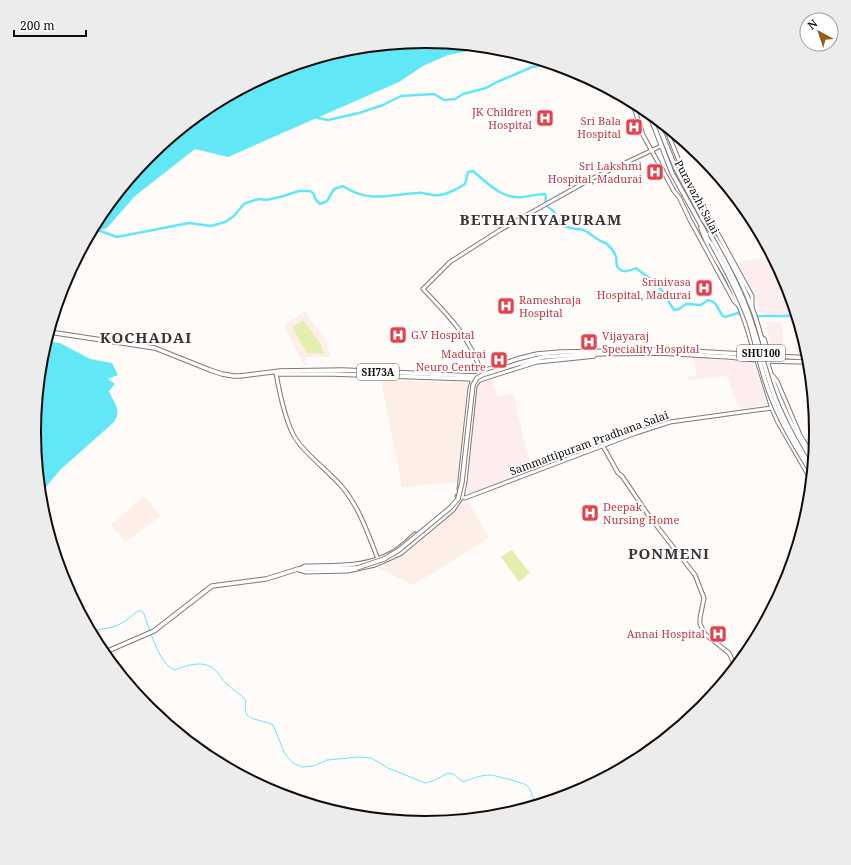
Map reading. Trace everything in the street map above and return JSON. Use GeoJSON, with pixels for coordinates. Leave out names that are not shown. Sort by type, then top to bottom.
{"type":"FeatureCollection","features":[{"type":"Feature","properties":{"kind":"main road","name":"Puravazhi Salai"},"geometry":{"type":"LineString","coordinates":[[654,123],[672,173],[701,228],[711,242],[732,284],[749,322],[768,389],[785,428],[808,467]]}},
{"type":"Feature","properties":{"kind":"main road","name":"Puravazhi Salai"},"geometry":{"type":"LineString","coordinates":[[656,124],[676,169],[744,300],[769,380],[780,409],[794,438],[809,463]]}},
{"type":"Feature","properties":{"kind":"main road"},"geometry":{"type":"LineString","coordinates":[[702,218],[718,240],[730,262],[752,310],[767,356]]}},
{"type":"Feature","properties":{"kind":"main road"},"geometry":{"type":"LineString","coordinates":[[701,228],[708,245],[728,281],[742,313],[755,355]]}},
{"type":"Feature","properties":{"kind":"main road","name":"SH73A"},"geometry":{"type":"LineString","coordinates":[[54,333],[158,348],[201,367],[222,374],[240,376],[280,371],[342,370],[474,377]]}},
{"type":"Feature","properties":{"kind":"main road"},"geometry":{"type":"LineString","coordinates":[[748,354],[753,346]]}},
{"type":"Feature","properties":{"kind":"main road"},"geometry":{"type":"LineString","coordinates":[[602,353],[584,350],[536,354],[481,372],[474,377],[478,380],[536,362],[602,353],[661,353],[730,357],[774,362],[804,362]]}},
{"type":"Feature","properties":{"kind":"main road"},"geometry":{"type":"LineString","coordinates":[[109,650],[154,631],[212,586],[266,579],[298,569],[357,568],[384,559],[399,550],[450,508],[458,499],[462,482],[473,385],[477,378],[482,375],[543,357],[602,353],[672,350],[803,358]]}},
{"type":"Feature","properties":{"kind":"main road"},"geometry":{"type":"LineString","coordinates":[[755,355],[767,361],[783,406],[809,456]]}},
{"type":"Feature","properties":{"kind":"main road"},"geometry":{"type":"LineString","coordinates":[[756,360],[767,356]]}},
{"type":"Feature","properties":{"kind":"main road"},"geometry":{"type":"LineString","coordinates":[[749,360],[756,364],[760,379],[764,382]]}},
{"type":"Feature","properties":{"kind":"main road"},"geometry":{"type":"LineString","coordinates":[[756,360],[772,408],[785,435],[808,474]]}},
{"type":"Feature","properties":{"kind":"main road"},"geometry":{"type":"LineString","coordinates":[[770,371],[771,365],[774,362]]}},
{"type":"Feature","properties":{"kind":"street"},"geometry":{"type":"LineString","coordinates":[[635,111],[643,135],[674,191],[680,197],[690,220],[734,301],[739,306]]}},
{"type":"Feature","properties":{"kind":"street"},"geometry":{"type":"LineString","coordinates":[[667,133],[682,168],[752,296],[752,310]]}},
{"type":"Feature","properties":{"kind":"street"},"geometry":{"type":"LineString","coordinates":[[481,372],[477,359],[468,342],[449,315],[423,289],[450,262],[516,220],[546,205],[589,180],[661,146]]}},
{"type":"Feature","properties":{"kind":"street"},"geometry":{"type":"LineString","coordinates":[[770,371],[777,381],[800,435],[809,450]]}},
{"type":"Feature","properties":{"kind":"street"},"geometry":{"type":"LineString","coordinates":[[276,372],[280,395],[292,433],[348,495],[364,523],[378,559]]}},
{"type":"Feature","properties":{"kind":"street"},"geometry":{"type":"LineString","coordinates":[[298,569],[305,566],[348,566],[378,559],[394,551],[452,504],[457,496],[460,482],[470,388],[474,377]]}},
{"type":"Feature","properties":{"kind":"street"},"geometry":{"type":"LineString","coordinates":[[298,569],[306,572],[348,571],[370,566],[400,554],[453,510],[462,497],[465,482],[475,386],[478,380]]}},
{"type":"Feature","properties":{"kind":"street","name":"Sammattipuram Pradhana Salai"},"geometry":{"type":"LineString","coordinates":[[462,497],[465,498],[670,422],[772,408]]}},
{"type":"Feature","properties":{"kind":"street"},"geometry":{"type":"LineString","coordinates":[[603,446],[618,473],[622,476],[649,516],[695,575],[704,598],[700,624],[705,634],[729,653],[734,663]]}},
{"type":"Feature","properties":{"kind":"street"},"geometry":{"type":"LineString","coordinates":[[457,496],[462,497]]}},
{"type":"Feature","properties":{"kind":"street"},"geometry":{"type":"LineString","coordinates":[[369,561],[370,566]]}},
{"type":"Feature","properties":{"kind":"shaded area"},"geometry":{"type":"Polygon","coordinates":[[[767,257],[781,285],[790,309],[790,315],[760,313],[752,288],[737,262],[767,257]]]}},
{"type":"Feature","properties":{"kind":"shaded area"},"geometry":{"type":"Polygon","coordinates":[[[305,311],[328,344],[327,346],[331,357],[306,357],[306,365],[304,366],[284,326],[305,311]]]}},
{"type":"Feature","properties":{"kind":"shaded area"},"geometry":{"type":"Polygon","coordinates":[[[766,322],[781,322],[785,354],[793,354],[794,358],[772,355],[766,322]]]}},
{"type":"Feature","properties":{"kind":"shaded area"},"geometry":{"type":"Polygon","coordinates":[[[799,341],[803,357],[796,357],[795,342],[799,341]]]}},
{"type":"Feature","properties":{"kind":"shaded area"},"geometry":{"type":"Polygon","coordinates":[[[693,356],[749,362],[755,366],[767,405],[739,409],[727,376],[688,380],[687,377],[697,375],[693,356]]]}},
{"type":"Feature","properties":{"kind":"shaded area"},"geometry":{"type":"Polygon","coordinates":[[[491,378],[498,397],[513,393],[532,472],[468,496],[467,480],[477,385],[480,381],[491,378]]]}},
{"type":"Feature","properties":{"kind":"shaded area"},"geometry":{"type":"Polygon","coordinates":[[[381,380],[470,383],[459,482],[402,487],[381,380]]]}},
{"type":"Feature","properties":{"kind":"shaded area"},"geometry":{"type":"Polygon","coordinates":[[[144,496],[161,516],[125,542],[111,525],[144,496]]]}},
{"type":"Feature","properties":{"kind":"shaded area"},"geometry":{"type":"Polygon","coordinates":[[[467,500],[489,538],[413,585],[375,566],[401,555],[467,500]]]}},
{"type":"Feature","properties":{"kind":"green space"},"geometry":{"type":"Polygon","coordinates":[[[303,320],[320,343],[324,354],[307,353],[292,327],[303,320]]]}},
{"type":"Feature","properties":{"kind":"green space"},"geometry":{"type":"Polygon","coordinates":[[[512,550],[530,573],[519,582],[501,557],[512,550]]]}},
{"type":"Feature","properties":{"kind":"water"},"geometry":{"type":"Polygon","coordinates":[[[426,48],[471,51],[448,55],[423,66],[399,82],[228,157],[195,149],[135,196],[107,228],[99,230],[120,198],[136,179],[172,143],[191,127],[212,113],[255,88],[302,68],[350,55],[375,51],[426,48]]]}},
{"type":"Feature","properties":{"kind":"water"},"geometry":{"type":"Polygon","coordinates":[[[52,342],[60,343],[90,359],[112,363],[118,375],[108,379],[115,384],[109,391],[117,407],[117,415],[113,423],[60,470],[45,487],[44,483],[41,432],[44,382],[52,342]]]}},
{"type":"Feature","properties":{"kind":"waterway"},"geometry":{"type":"LineString","coordinates":[[313,117],[328,120],[359,113],[383,105],[401,96],[434,94],[444,100],[455,99],[463,94],[486,88],[532,67],[541,66]]}},
{"type":"Feature","properties":{"kind":"waterway"},"geometry":{"type":"LineString","coordinates":[[99,230],[117,237],[189,223],[211,226],[225,222],[234,216],[244,204],[249,202],[259,199],[266,200],[280,197],[299,191],[310,191],[320,204],[327,201],[334,189],[343,186],[362,195],[380,197],[420,193],[442,195],[465,184],[468,172],[473,171],[496,190],[509,196],[523,197],[545,194],[546,204],[555,213],[556,219],[560,223],[566,227],[583,230],[607,244],[615,253],[617,266],[619,269],[626,271],[636,268],[650,278],[662,291],[674,310],[679,309],[686,304],[701,305],[708,300],[714,302],[725,317],[738,313],[743,317]]}},
{"type":"Feature","properties":{"kind":"waterway"},"geometry":{"type":"LineString","coordinates":[[749,317],[792,315]]}},
{"type":"Feature","properties":{"kind":"waterway"},"geometry":{"type":"LineString","coordinates":[[96,630],[117,626],[138,611],[142,611],[150,631]]}},
{"type":"Feature","properties":{"kind":"waterway"},"geometry":{"type":"LineString","coordinates":[[151,634],[160,655],[171,668],[175,670],[184,666],[200,664],[210,666],[214,669],[225,682],[246,700],[245,708],[246,713],[249,716],[273,725],[285,754],[293,763],[302,767],[314,766],[327,760],[359,757],[371,758],[388,768],[425,783],[433,781],[448,773],[453,774],[463,782],[480,776],[493,775],[526,785],[531,791],[535,801]]}},
{"type":"Feature","properties":{"kind":"place","name":"JK Children Hospital"},"geometry":{"type":"Point","coordinates":[545,118]}},
{"type":"Feature","properties":{"kind":"place","name":"Sri Bala Hospital"},"geometry":{"type":"Point","coordinates":[634,127]}},
{"type":"Feature","properties":{"kind":"place","name":"Sri Lakshmi Hospital, Madurai"},"geometry":{"type":"Point","coordinates":[655,172]}},
{"type":"Feature","properties":{"kind":"place","name":"Srinivasa Hospital, Madurai"},"geometry":{"type":"Point","coordinates":[704,288]}},
{"type":"Feature","properties":{"kind":"place","name":"Rameshraja Hospital"},"geometry":{"type":"Point","coordinates":[506,306]}},
{"type":"Feature","properties":{"kind":"place","name":"G.V Hospital"},"geometry":{"type":"Point","coordinates":[398,335]}},
{"type":"Feature","properties":{"kind":"place","name":"Vijayaraj Speciality Hospital"},"geometry":{"type":"Point","coordinates":[589,342]}},
{"type":"Feature","properties":{"kind":"place","name":"Madurai Neuro Centre"},"geometry":{"type":"Point","coordinates":[499,360]}},
{"type":"Feature","properties":{"kind":"place","name":"Deepak Nursing Home"},"geometry":{"type":"Point","coordinates":[590,513]}},
{"type":"Feature","properties":{"kind":"place","name":"Annai Hospital"},"geometry":{"type":"Point","coordinates":[718,634]}},
{"type":"Feature","properties":{"kind":"district","name":"BETHANIYAPURAM"},"geometry":{"type":"Point","coordinates":[541,220]}},
{"type":"Feature","properties":{"kind":"district","name":"KOCHADAI"},"geometry":{"type":"Point","coordinates":[146,338]}},
{"type":"Feature","properties":{"kind":"district","name":"PONMENI"},"geometry":{"type":"Point","coordinates":[669,554]}}]}
